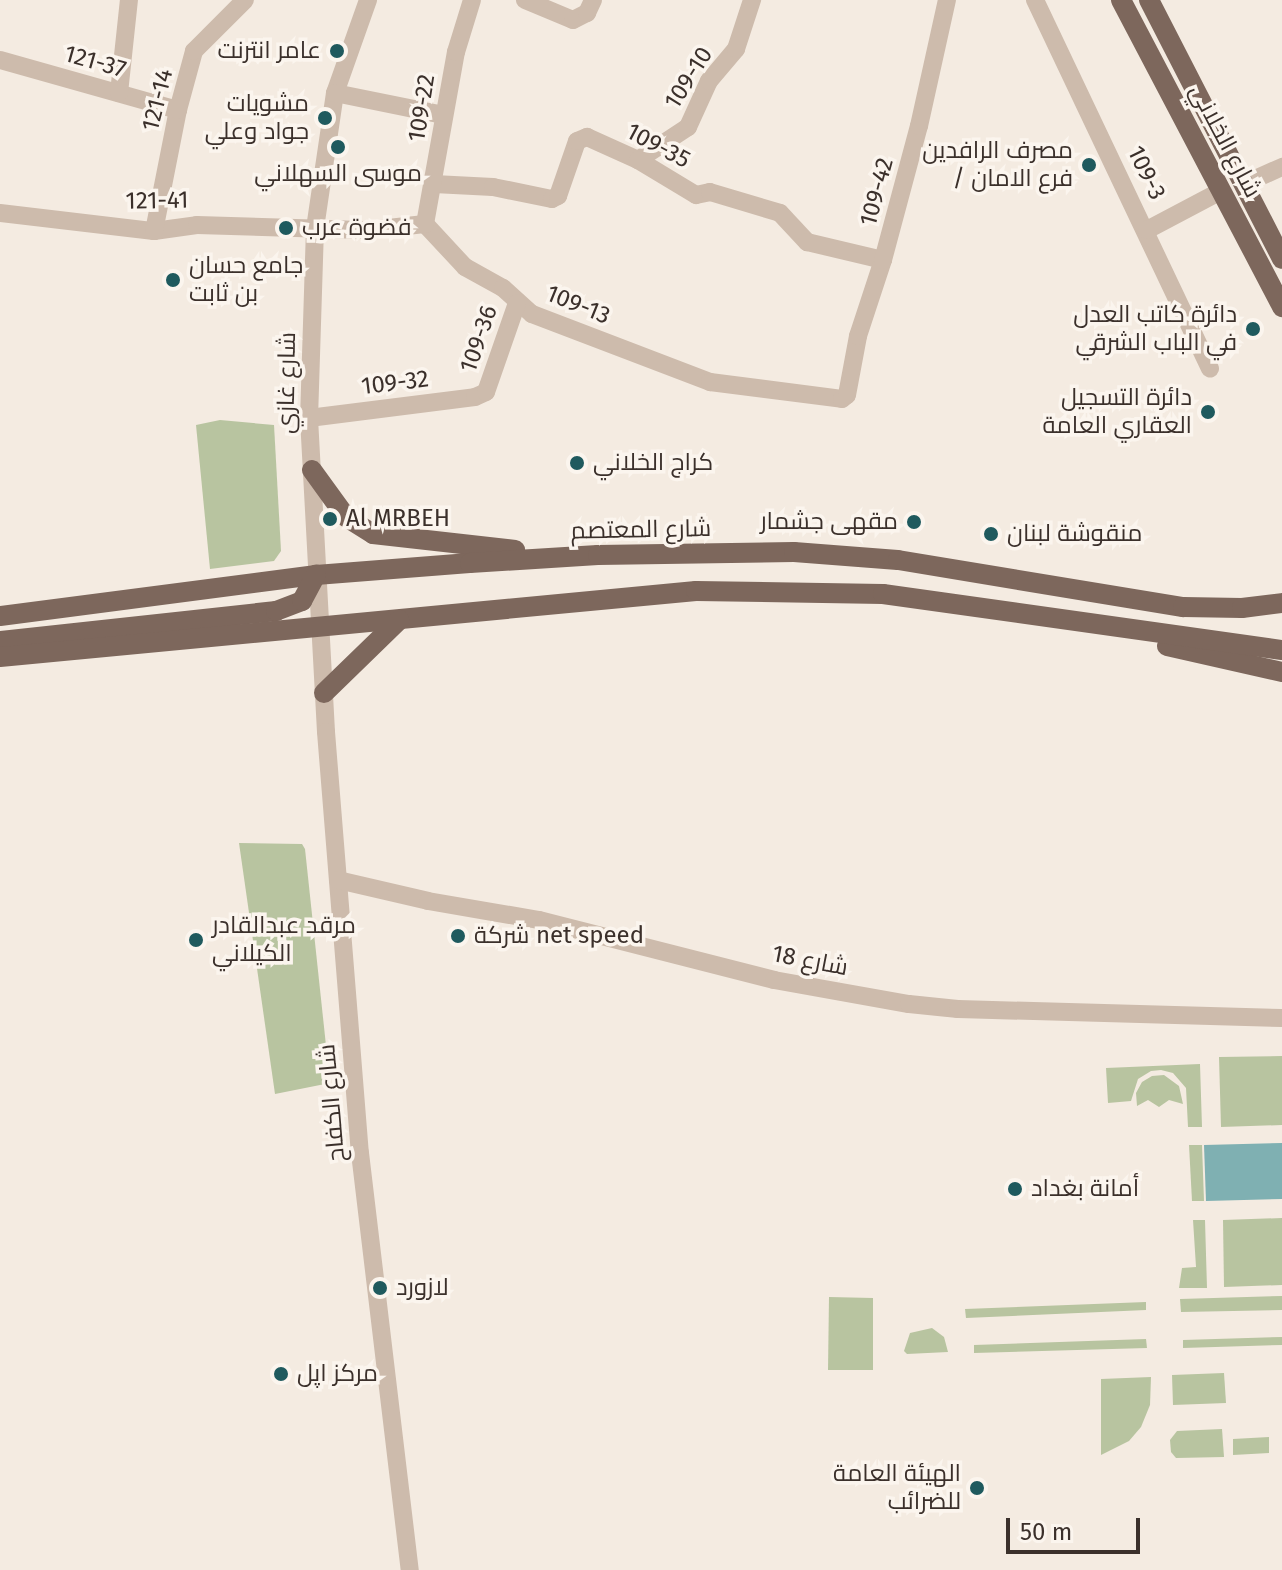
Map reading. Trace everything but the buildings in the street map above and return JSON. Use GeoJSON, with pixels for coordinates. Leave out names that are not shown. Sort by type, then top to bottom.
{"type":"FeatureCollection","features":[{"type":"Feature","properties":{"kind":"main road","name":"شارع الخلاني"},"geometry":{"type":"LineString","coordinates":[[1121,0],[1282,307]]}},
{"type":"Feature","properties":{"kind":"main road","name":"شارع الخلاني"},"geometry":{"type":"LineString","coordinates":[[1149,0],[1282,259]]}},
{"type":"Feature","properties":{"kind":"main road"},"geometry":{"type":"LineString","coordinates":[[312,470],[346,517],[373,534],[571,557]]}},
{"type":"Feature","properties":{"kind":"main road","name":"شارع المعتصم"},"geometry":{"type":"LineString","coordinates":[[0,616],[316,575],[571,557],[794,552],[898,560],[1183,607],[1242,608],[1282,603]]}},
{"type":"Feature","properties":{"kind":"main road"},"geometry":{"type":"LineString","coordinates":[[0,641],[276,611],[302,601],[316,575]]}},
{"type":"Feature","properties":{"kind":"main road"},"geometry":{"type":"LineString","coordinates":[[0,657],[321,629],[696,591],[883,594],[1282,650]]}},
{"type":"Feature","properties":{"kind":"main road"},"geometry":{"type":"LineString","coordinates":[[1046,619],[1282,672]]}},
{"type":"Feature","properties":{"kind":"main road"},"geometry":{"type":"LineString","coordinates":[[324,693],[399,620]]}},
{"type":"Feature","properties":{"kind":"street"},"geometry":{"type":"LineString","coordinates":[[119,93],[125,0]]}},
{"type":"Feature","properties":{"kind":"street","name":"121-14"},"geometry":{"type":"LineString","coordinates":[[154,231],[178,110],[194,51],[245,0]]}},
{"type":"Feature","properties":{"kind":"street","name":"شارع غازي"},"geometry":{"type":"LineString","coordinates":[[321,629],[309,418],[315,228],[335,93],[368,0]]}},
{"type":"Feature","properties":{"kind":"street","name":"109-22"},"geometry":{"type":"LineString","coordinates":[[425,224],[456,52],[472,0]]}},
{"type":"Feature","properties":{"kind":"street"},"geometry":{"type":"LineString","coordinates":[[525,0],[573,20],[587,13],[593,0]]}},
{"type":"Feature","properties":{"kind":"street","name":"109-10"},"geometry":{"type":"LineString","coordinates":[[638,160],[688,127],[709,81],[736,49],[752,0]]}},
{"type":"Feature","properties":{"kind":"street","name":"109-42"},"geometry":{"type":"LineString","coordinates":[[847,395],[858,336],[883,260],[919,126],[947,0]]}},
{"type":"Feature","properties":{"kind":"street","name":"109-3"},"geometry":{"type":"LineString","coordinates":[[1035,0],[1147,230],[1210,369]]}},
{"type":"Feature","properties":{"kind":"street","name":"121-37"},"geometry":{"type":"LineString","coordinates":[[0,60],[178,110]]}},
{"type":"Feature","properties":{"kind":"street"},"geometry":{"type":"LineString","coordinates":[[335,93],[443,115]]}},
{"type":"Feature","properties":{"kind":"street","name":"109-35"},"geometry":{"type":"LineString","coordinates":[[434,184],[493,187],[552,199],[558,196],[577,141],[582,137],[638,160],[696,195],[710,192],[780,213],[807,242],[883,260]]}},
{"type":"Feature","properties":{"kind":"street"},"geometry":{"type":"LineString","coordinates":[[1244,184],[1282,167]]}},
{"type":"Feature","properties":{"kind":"street"},"geometry":{"type":"LineString","coordinates":[[1147,230],[1221,191]]}},
{"type":"Feature","properties":{"kind":"street","name":"121-41"},"geometry":{"type":"LineString","coordinates":[[0,213],[154,231],[197,225],[315,228]]}},
{"type":"Feature","properties":{"kind":"street"},"geometry":{"type":"LineString","coordinates":[[315,228],[370,230],[425,224]]}},
{"type":"Feature","properties":{"kind":"street","name":"109-13"},"geometry":{"type":"LineString","coordinates":[[425,224],[465,267],[503,288],[532,314],[710,382],[837,399],[847,395]]}},
{"type":"Feature","properties":{"kind":"street","name":"109-36"},"geometry":{"type":"LineString","coordinates":[[486,392],[517,303]]}},
{"type":"Feature","properties":{"kind":"street","name":"109-32"},"geometry":{"type":"LineString","coordinates":[[309,418],[475,397],[486,392]]}},
{"type":"Feature","properties":{"kind":"street","name":"شارع الكفاح"},"geometry":{"type":"LineString","coordinates":[[321,629],[360,1153],[410,1570]]}},
{"type":"Feature","properties":{"kind":"street","name":"شارع 18"},"geometry":{"type":"LineString","coordinates":[[338,880],[428,901],[539,920],[774,980],[958,1009],[1282,1018]]}},
{"type":"Feature","properties":{"kind":"green space"},"geometry":{"type":"Polygon","coordinates":[[[220,420],[274,425],[281,551],[274,561],[210,569],[196,425],[220,420]]]}},
{"type":"Feature","properties":{"kind":"green space"},"geometry":{"type":"Polygon","coordinates":[[[239,843],[302,844],[305,849],[330,1083],[275,1094],[239,843]]]}},
{"type":"Feature","properties":{"kind":"green space"},"geometry":{"type":"Polygon","coordinates":[[[1282,1056],[1282,1125],[1221,1127],[1219,1057],[1282,1056]]]}},
{"type":"Feature","properties":{"kind":"green space"},"geometry":{"type":"Polygon","coordinates":[[[1200,1064],[1202,1127],[1188,1127],[1186,1088],[1173,1073],[1151,1071],[1138,1079],[1131,1101],[1108,1103],[1106,1068],[1200,1064]]]}},
{"type":"Feature","properties":{"kind":"green space"},"geometry":{"type":"Polygon","coordinates":[[[1164,1075],[1179,1086],[1183,1104],[1169,1100],[1159,1107],[1148,1100],[1137,1106],[1136,1093],[1142,1082],[1152,1076],[1164,1075]]]}},
{"type":"Feature","properties":{"kind":"green space"},"geometry":{"type":"Polygon","coordinates":[[[1189,1145],[1202,1145],[1204,1201],[1192,1201],[1189,1145]]]}},
{"type":"Feature","properties":{"kind":"green space"},"geometry":{"type":"Polygon","coordinates":[[[1282,1218],[1282,1285],[1224,1287],[1223,1220],[1282,1218]]]}},
{"type":"Feature","properties":{"kind":"green space"},"geometry":{"type":"Polygon","coordinates":[[[1193,1220],[1205,1220],[1207,1288],[1179,1288],[1182,1268],[1196,1267],[1193,1220]]]}},
{"type":"Feature","properties":{"kind":"green space"},"geometry":{"type":"Polygon","coordinates":[[[1282,1296],[1282,1310],[1181,1312],[1180,1299],[1282,1296]]]}},
{"type":"Feature","properties":{"kind":"green space"},"geometry":{"type":"Polygon","coordinates":[[[829,1297],[873,1298],[873,1370],[828,1370],[829,1297]]]}},
{"type":"Feature","properties":{"kind":"green space"},"geometry":{"type":"Polygon","coordinates":[[[1146,1302],[1146,1310],[966,1318],[965,1309],[1146,1302]]]}},
{"type":"Feature","properties":{"kind":"green space"},"geometry":{"type":"Polygon","coordinates":[[[932,1328],[944,1337],[948,1352],[907,1354],[904,1351],[910,1333],[932,1328]]]}},
{"type":"Feature","properties":{"kind":"green space"},"geometry":{"type":"Polygon","coordinates":[[[1282,1337],[1282,1345],[1183,1348],[1183,1340],[1282,1337]]]}},
{"type":"Feature","properties":{"kind":"green space"},"geometry":{"type":"Polygon","coordinates":[[[1146,1339],[1147,1348],[974,1353],[974,1345],[1146,1339]]]}},
{"type":"Feature","properties":{"kind":"green space"},"geometry":{"type":"Polygon","coordinates":[[[1224,1373],[1226,1403],[1173,1405],[1172,1375],[1224,1373]]]}},
{"type":"Feature","properties":{"kind":"green space"},"geometry":{"type":"Polygon","coordinates":[[[1151,1377],[1150,1405],[1141,1427],[1129,1441],[1101,1455],[1101,1379],[1151,1377]]]}},
{"type":"Feature","properties":{"kind":"green space"},"geometry":{"type":"Polygon","coordinates":[[[1222,1429],[1224,1457],[1176,1458],[1171,1452],[1170,1440],[1177,1431],[1222,1429]]]}},
{"type":"Feature","properties":{"kind":"green space"},"geometry":{"type":"Polygon","coordinates":[[[1269,1437],[1269,1453],[1233,1455],[1233,1439],[1269,1437]]]}},
{"type":"Feature","properties":{"kind":"water"},"geometry":{"type":"Polygon","coordinates":[[[1282,1143],[1282,1199],[1206,1201],[1204,1145],[1282,1143]]]}},
{"type":"Feature","properties":{"kind":"place","name":"عامر انترنت"},"geometry":{"type":"Point","coordinates":[337,51]}},
{"type":"Feature","properties":{"kind":"place","name":"مشويات جواد وعلي"},"geometry":{"type":"Point","coordinates":[325,118]}},
{"type":"Feature","properties":{"kind":"place","name":"موسى السهلاني"},"geometry":{"type":"Point","coordinates":[338,147]}},
{"type":"Feature","properties":{"kind":"place","name":"مصرف الرافدين / فرع الامان"},"geometry":{"type":"Point","coordinates":[1089,165]}},
{"type":"Feature","properties":{"kind":"place","name":"فضوة عرب"},"geometry":{"type":"Point","coordinates":[286,228]}},
{"type":"Feature","properties":{"kind":"place","name":"جامع حسان بن ثابت"},"geometry":{"type":"Point","coordinates":[173,280]}},
{"type":"Feature","properties":{"kind":"place","name":"دائرة كاتب العدل في الباب الشرقي"},"geometry":{"type":"Point","coordinates":[1253,329]}},
{"type":"Feature","properties":{"kind":"place","name":"دائرة التسجيل العقاري العامة"},"geometry":{"type":"Point","coordinates":[1208,412]}},
{"type":"Feature","properties":{"kind":"place","name":"كراج الخلاني"},"geometry":{"type":"Point","coordinates":[577,463]}},
{"type":"Feature","properties":{"kind":"place","name":"Al MRBEH"},"geometry":{"type":"Point","coordinates":[330,519]}},
{"type":"Feature","properties":{"kind":"place","name":"مقهى جشمار"},"geometry":{"type":"Point","coordinates":[914,522]}},
{"type":"Feature","properties":{"kind":"place","name":"منقوشة لبنان"},"geometry":{"type":"Point","coordinates":[991,534]}},
{"type":"Feature","properties":{"kind":"place","name":"شركة net speed"},"geometry":{"type":"Point","coordinates":[458,936]}},
{"type":"Feature","properties":{"kind":"place","name":"مرقد عبدالقادر الكيلاني"},"geometry":{"type":"Point","coordinates":[196,940]}},
{"type":"Feature","properties":{"kind":"place","name":"أمانة بغداد"},"geometry":{"type":"Point","coordinates":[1015,1189]}},
{"type":"Feature","properties":{"kind":"place","name":"لازورد"},"geometry":{"type":"Point","coordinates":[380,1288]}},
{"type":"Feature","properties":{"kind":"place","name":"مركز اپل"},"geometry":{"type":"Point","coordinates":[281,1374]}},
{"type":"Feature","properties":{"kind":"place","name":"الهيئة العامة للضرائب"},"geometry":{"type":"Point","coordinates":[977,1488]}}]}
